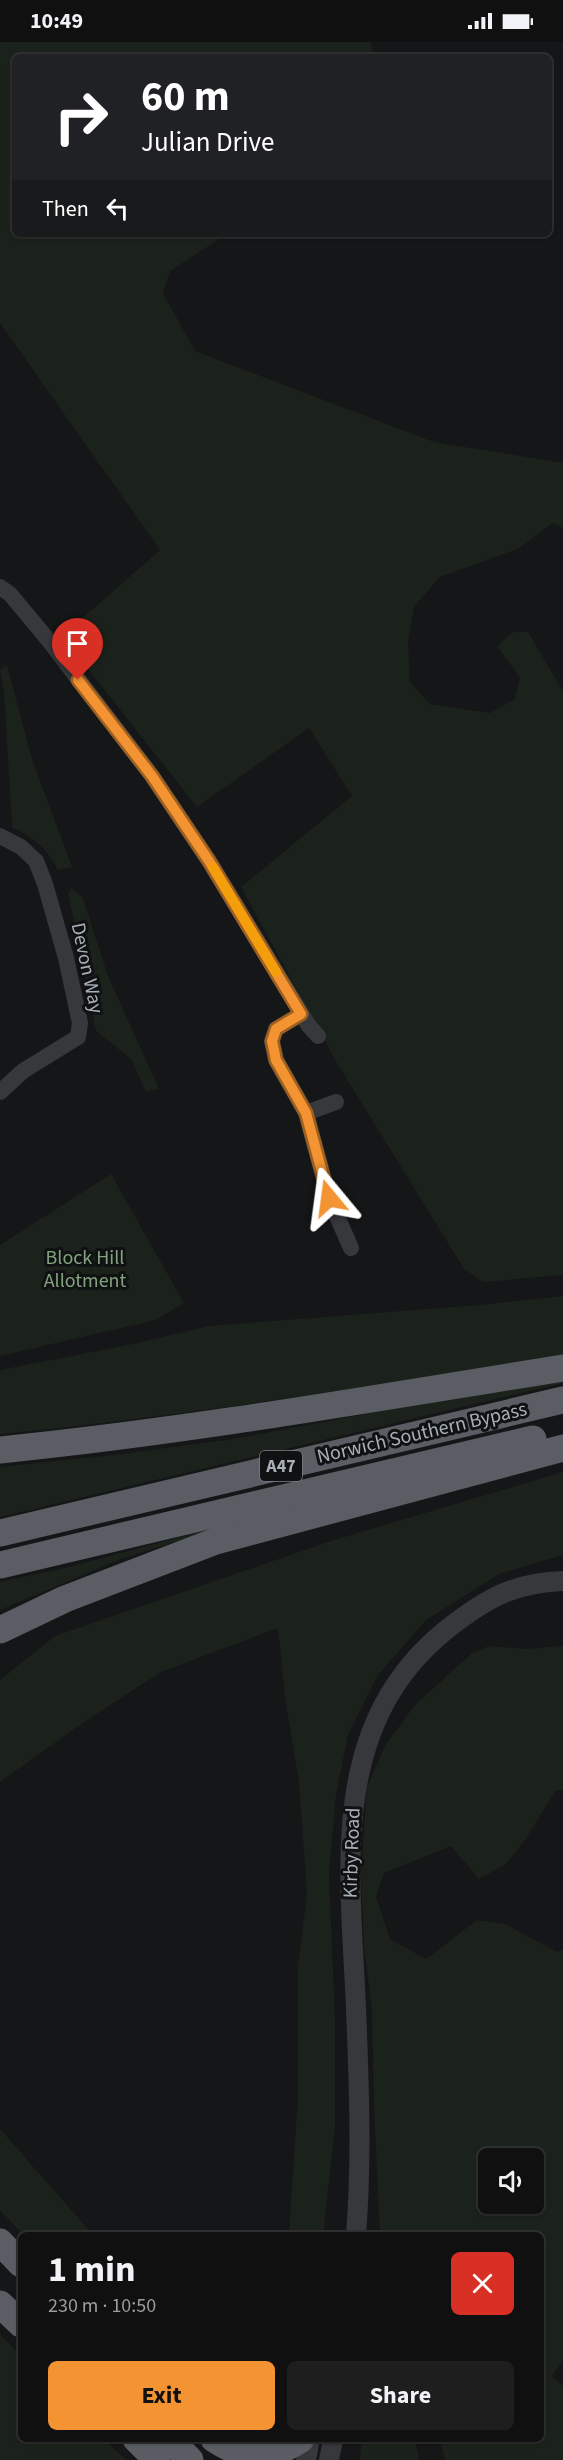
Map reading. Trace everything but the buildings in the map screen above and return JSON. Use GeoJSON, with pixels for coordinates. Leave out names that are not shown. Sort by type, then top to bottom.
{"type":"FeatureCollection","features":[{"type":"Feature","properties":{"kind":"highway"},"geometry":{"type":"LineString","coordinates":[[0,1450],[114,1439],[234,1422],[563,1368]]}},
{"type":"Feature","properties":{"kind":"highway","name":"Norwich Southern Bypass"},"geometry":{"type":"LineString","coordinates":[[0,1533],[563,1400]]}},
{"type":"Feature","properties":{"kind":"highway","name":"Norwich Southern Bypass"},"geometry":{"type":"LineString","coordinates":[[0,1564],[563,1432]]}},
{"type":"Feature","properties":{"kind":"highway"},"geometry":{"type":"LineString","coordinates":[[0,1630],[65,1599],[216,1541],[563,1448]]}},
{"type":"Feature","properties":{"kind":"highway"},"geometry":{"type":"LineString","coordinates":[[0,2242],[18,2261]]}},
{"type":"Feature","properties":{"kind":"highway"},"geometry":{"type":"LineString","coordinates":[[0,2304],[18,2321]]}},
{"type":"Feature","properties":{"kind":"highway"},"geometry":{"type":"LineString","coordinates":[[139,2442],[157,2460]]}},
{"type":"Feature","properties":{"kind":"highway"},"geometry":{"type":"LineString","coordinates":[[173,2442],[190,2460]]}},
{"type":"Feature","properties":{"kind":"highway"},"geometry":{"type":"LineString","coordinates":[[201,2442],[219,2460]]}},
{"type":"Feature","properties":{"kind":"highway"},"geometry":{"type":"LineString","coordinates":[[219,2442],[236,2453],[260,2459],[281,2454],[297,2442]]}},
{"type":"Feature","properties":{"kind":"street"},"geometry":{"type":"LineString","coordinates":[[0,587],[10,594],[50,642],[152,776],[209,861],[301,1014],[318,1036]]}},
{"type":"Feature","properties":{"kind":"street","name":"Devon Way"},"geometry":{"type":"LineString","coordinates":[[0,836],[21,847],[36,861],[45,884],[66,958],[80,1023],[78,1037],[23,1071],[0,1092]]}},
{"type":"Feature","properties":{"kind":"street"},"geometry":{"type":"LineString","coordinates":[[301,1014],[276,1029],[272,1041],[276,1060],[306,1113],[329,1198],[351,1248]]}},
{"type":"Feature","properties":{"kind":"street"},"geometry":{"type":"LineString","coordinates":[[306,1113],[336,1102]]}},
{"type":"Feature","properties":{"kind":"street","name":"Kirby Road"},"geometry":{"type":"LineString","coordinates":[[356,2232],[359,2109],[349,1876],[355,1786],[370,1736],[389,1695],[411,1662],[441,1633],[472,1610],[512,1588],[563,1581]]}},
{"type":"Feature","properties":{"kind":"street"},"geometry":{"type":"LineString","coordinates":[[306,2460],[309,2442]]}},
{"type":"Feature","properties":{"kind":"street"},"geometry":{"type":"LineString","coordinates":[[329,2460],[332,2442]]}},
{"type":"Feature","properties":{"kind":"green space"},"geometry":{"type":"Polygon","coordinates":[[[0,42],[370,42],[373,54],[12,54],[12,237],[222,237],[170,271],[163,293],[195,351],[434,442],[563,463],[563,528],[553,523],[518,549],[440,577],[414,607],[408,642],[410,682],[430,704],[490,713],[515,699],[520,678],[497,646],[513,632],[528,632],[563,691],[563,1275],[483,1282],[464,1269],[337,1063],[241,887],[352,796],[309,728],[197,807],[62,636],[160,550],[0,323],[0,42]]]}},
{"type":"Feature","properties":{"kind":"green space"},"geometry":{"type":"Polygon","coordinates":[[[7,665],[32,759],[72,867],[58,870],[39,844],[12,827],[4,692],[0,670],[7,665]]]}},
{"type":"Feature","properties":{"kind":"green space"},"geometry":{"type":"Polygon","coordinates":[[[71,888],[83,898],[108,976],[159,1089],[146,1092],[131,1059],[96,1031],[85,973],[91,963],[87,949],[79,942],[68,895],[71,888]]]}},
{"type":"Feature","properties":{"kind":"green space","name":"Block Hill Allotment"},"geometry":{"type":"Polygon","coordinates":[[[111,1174],[184,1303],[156,1320],[0,1356],[0,1245],[111,1174]]]}},
{"type":"Feature","properties":{"kind":"green space"},"geometry":{"type":"Polygon","coordinates":[[[563,1296],[563,1355],[481,1370],[129,1420],[0,1434],[0,1370],[128,1345],[209,1326],[479,1305],[563,1296]]]}},
{"type":"Feature","properties":{"kind":"green space"},"geometry":{"type":"Polygon","coordinates":[[[563,1377],[563,1383],[0,1517],[0,1467],[233,1439],[563,1377]]]}},
{"type":"Feature","properties":{"kind":"green space"},"geometry":{"type":"Polygon","coordinates":[[[563,1472],[563,1555],[499,1574],[426,1620],[378,1675],[348,1735],[336,1794],[329,1874],[335,2020],[335,2127],[323,2232],[289,2232],[298,2096],[298,1967],[307,1893],[299,1781],[286,1705],[278,1628],[161,1672],[87,1720],[0,1782],[0,1680],[55,1636],[331,1541],[563,1472]]]}},
{"type":"Feature","properties":{"kind":"green space"},"geometry":{"type":"Polygon","coordinates":[[[210,1529],[211,1531],[123,1558],[0,1610],[0,1582],[69,1567],[210,1529]]]}},
{"type":"Feature","properties":{"kind":"green space"},"geometry":{"type":"Polygon","coordinates":[[[489,1646],[526,1649],[563,1646],[563,1790],[556,1790],[527,1837],[506,1864],[479,1879],[451,1846],[384,1873],[376,1897],[390,1939],[426,1959],[477,1920],[505,1924],[557,1952],[563,1950],[563,2359],[552,2376],[563,2386],[563,2460],[445,2460],[441,2442],[544,2442],[544,2232],[380,2232],[372,2011],[364,1946],[361,1874],[367,1787],[386,1744],[415,1705],[472,1653],[489,1646]]]}},
{"type":"Feature","properties":{"kind":"green space"},"geometry":{"type":"Polygon","coordinates":[[[0,2129],[90,2232],[20,2232],[0,2210],[0,2129]]]}},
{"type":"Feature","properties":{"kind":"green space"},"geometry":{"type":"Polygon","coordinates":[[[0,2334],[18,2353],[18,2442],[107,2442],[126,2460],[0,2460],[0,2334]]]}},
{"type":"Feature","properties":{"kind":"green space"},"geometry":{"type":"Polygon","coordinates":[[[362,2442],[416,2442],[419,2460],[360,2460],[362,2442]]]}},
{"type":"Feature","properties":{"kind":"slow traffic"},"geometry":{"type":"LineString","coordinates":[[213,867],[276,972]]}},
{"type":"Feature","properties":{"kind":"route"},"geometry":{"type":"LineString","coordinates":[[78,680],[152,776],[209,861],[301,1014],[276,1029],[272,1047],[276,1060],[306,1113],[329,1198]]}}]}
